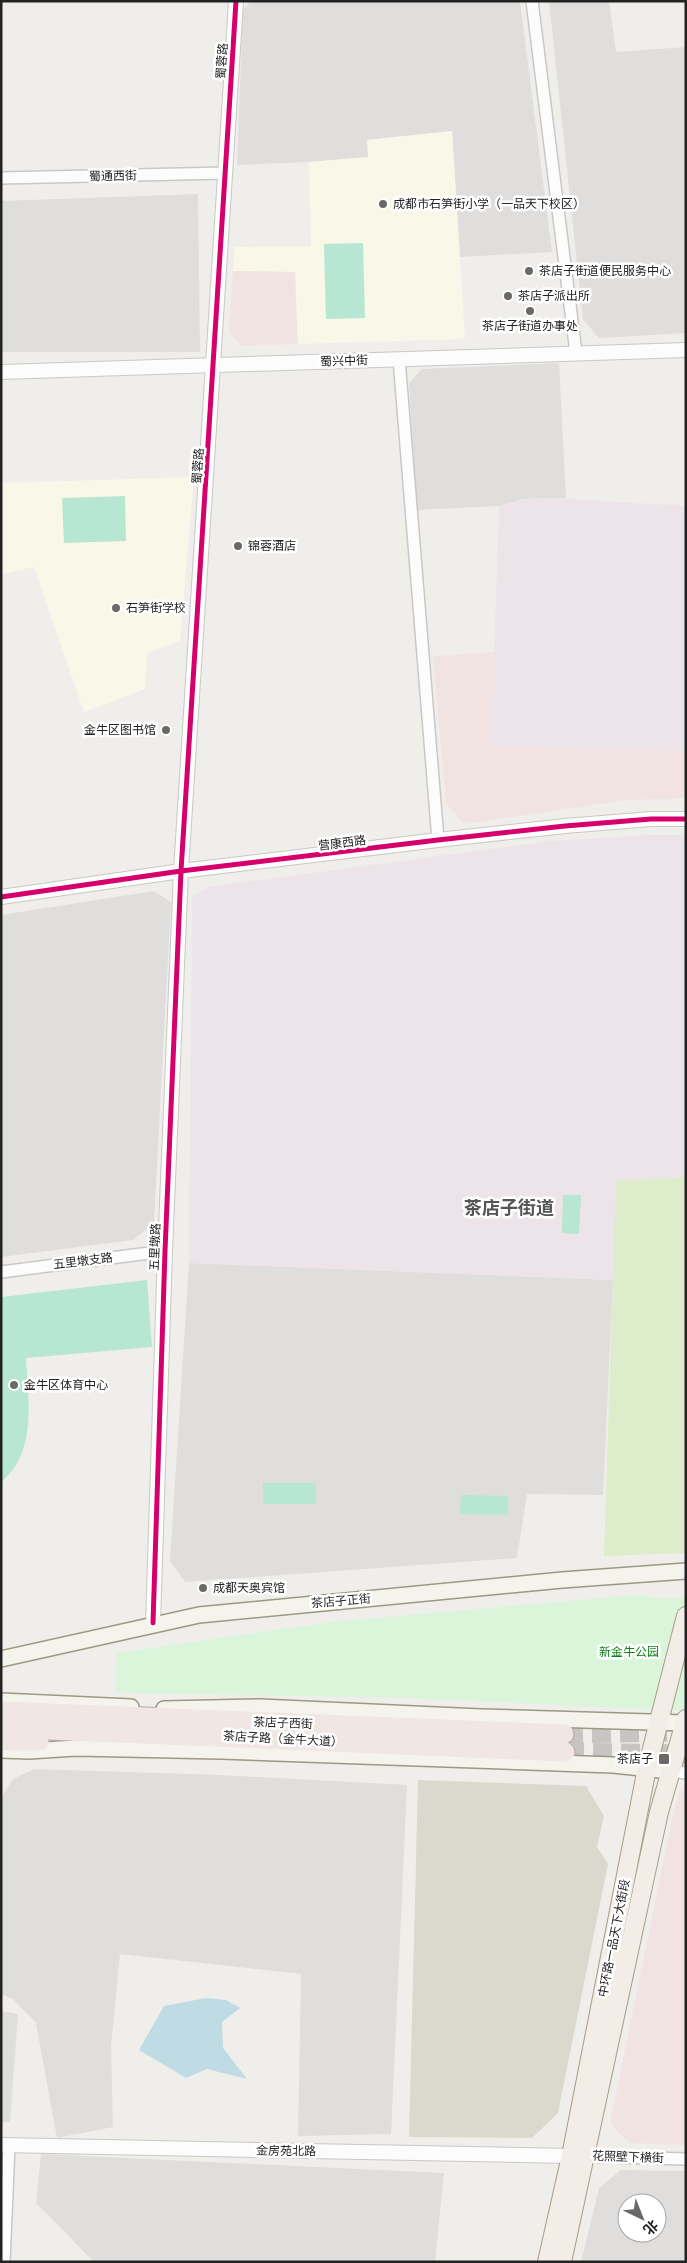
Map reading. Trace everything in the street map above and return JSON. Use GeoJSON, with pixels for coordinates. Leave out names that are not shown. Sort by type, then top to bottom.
{"type":"FeatureCollection","features":[{"type":"Feature","properties":{"kind":"highway","name":"茶店子西街"},"geometry":{"type":"LineString","coordinates":[[1,1712],[564,1743]]}},
{"type":"Feature","properties":{"kind":"highway","name":"茶店子路（金牛大道）"},"geometry":{"type":"LineString","coordinates":[[2,1740],[104,1732],[564,1743]]}},
{"type":"Feature","properties":{"kind":"main road","name":"茶店子正街"},"geometry":{"type":"LineString","coordinates":[[1,1659],[153,1624],[209,1614],[686,1570]]}},
{"type":"Feature","properties":{"kind":"main road","name":"中环路一品天下大街段"},"geometry":{"type":"LineString","coordinates":[[562,2262],[578,2156],[647,1768],[686,1616]]}},
{"type":"Feature","properties":{"kind":"main road"},"geometry":{"type":"LineString","coordinates":[[1,1701],[177,1709],[260,1707],[481,1718],[685,1721]]}},
{"type":"Feature","properties":{"kind":"main road","name":"中环路一品天下大街段"},"geometry":{"type":"LineString","coordinates":[[548,2262],[578,2156],[659,1812],[678,1772],[685,1721]]}},
{"type":"Feature","properties":{"kind":"main road"},"geometry":{"type":"LineString","coordinates":[[2,1740],[29,1751],[216,1735]]}},
{"type":"Feature","properties":{"kind":"main road"},"geometry":{"type":"LineString","coordinates":[[76,1748],[589,1764],[678,1772]]}},
{"type":"Feature","properties":{"kind":"street","name":"蜀蓉路"},"geometry":{"type":"LineString","coordinates":[[181,871],[236,1]]}},
{"type":"Feature","properties":{"kind":"street"},"geometry":{"type":"LineString","coordinates":[[532,1],[576,353]]}},
{"type":"Feature","properties":{"kind":"street","name":"蜀通西街"},"geometry":{"type":"LineString","coordinates":[[1,178],[226,173]]}},
{"type":"Feature","properties":{"kind":"street","name":"蜀兴中街"},"geometry":{"type":"LineString","coordinates":[[1,372],[686,350]]}},
{"type":"Feature","properties":{"kind":"street"},"geometry":{"type":"LineString","coordinates":[[399,359],[438,840]]}},
{"type":"Feature","properties":{"kind":"street","name":"营康西路"},"geometry":{"type":"LineString","coordinates":[[1,897],[181,871],[438,840],[566,826],[651,819],[686,819]]}},
{"type":"Feature","properties":{"kind":"street","name":"五里墩路"},"geometry":{"type":"LineString","coordinates":[[153,1624],[165,1251],[181,871]]}},
{"type":"Feature","properties":{"kind":"street","name":"五里墩支路"},"geometry":{"type":"LineString","coordinates":[[1,1272],[165,1251]]}},
{"type":"Feature","properties":{"kind":"street"},"geometry":{"type":"LineString","coordinates":[[4,2262],[5,2145]]}},
{"type":"Feature","properties":{"kind":"street","name":"金房苑北路"},"geometry":{"type":"LineString","coordinates":[[5,2145],[578,2156]]}},
{"type":"Feature","properties":{"kind":"street","name":"花照壁下横街"},"geometry":{"type":"LineString","coordinates":[[578,2156],[686,2159]]}},
{"type":"Feature","properties":{"kind":"shaded area"},"geometry":{"type":"Polygon","coordinates":[[[251,1],[520,1],[552,252],[460,257],[452,131],[367,140],[369,157],[237,165],[243,10],[251,1]]]}},
{"type":"Feature","properties":{"kind":"shaded area"},"geometry":{"type":"Polygon","coordinates":[[[549,1],[609,1],[616,52],[686,47],[686,333],[599,338],[583,319],[549,1]]]}},
{"type":"Feature","properties":{"kind":"shaded area","name":"成都市石笋街小学（一品天下校区）"},"geometry":{"type":"Polygon","coordinates":[[[452,131],[465,339],[298,344],[295,272],[233,271],[235,247],[311,246],[309,162],[368,157],[367,140],[452,131]]]}},
{"type":"Feature","properties":{"kind":"shaded area"},"geometry":{"type":"Polygon","coordinates":[[[198,194],[200,352],[1,352],[1,201],[198,194]]]}},
{"type":"Feature","properties":{"kind":"shaded area"},"geometry":{"type":"Polygon","coordinates":[[[233,271],[295,271],[298,344],[242,346],[229,333],[233,271]]]}},
{"type":"Feature","properties":{"kind":"shaded area"},"geometry":{"type":"Polygon","coordinates":[[[559,363],[566,498],[524,499],[499,506],[417,510],[409,383],[422,369],[559,363]]]}},
{"type":"Feature","properties":{"kind":"shaded area","name":"石笋街学校"},"geometry":{"type":"Polygon","coordinates":[[[194,477],[180,641],[147,653],[145,689],[84,712],[34,567],[1,574],[1,483],[194,477]]]}},
{"type":"Feature","properties":{"kind":"shaded area"},"geometry":{"type":"Polygon","coordinates":[[[556,498],[686,506],[686,751],[491,746],[499,506],[524,499],[556,498]]]}},
{"type":"Feature","properties":{"kind":"shaded area"},"geometry":{"type":"Polygon","coordinates":[[[494,652],[491,746],[686,751],[686,798],[627,800],[464,824],[446,804],[433,656],[494,652]]]}},
{"type":"Feature","properties":{"kind":"shaded area"},"geometry":{"type":"Polygon","coordinates":[[[647,835],[686,835],[686,1177],[616,1181],[613,1280],[189,1263],[192,897],[208,887],[551,841],[647,835]]]}},
{"type":"Feature","properties":{"kind":"shaded area"},"geometry":{"type":"Polygon","coordinates":[[[154,891],[171,902],[154,1222],[133,1240],[1,1257],[1,915],[154,891]]]}},
{"type":"Feature","properties":{"kind":"shaded area"},"geometry":{"type":"Polygon","coordinates":[[[189,1263],[613,1280],[603,1495],[527,1494],[517,1558],[185,1582],[170,1561],[189,1263]]]}},
{"type":"Feature","properties":{"kind":"shaded area"},"geometry":{"type":"Polygon","coordinates":[[[34,1769],[220,1775],[407,1785],[391,2134],[298,2136],[301,1974],[120,1954],[111,2047],[113,2127],[57,2138],[36,2023],[13,1999],[1,1994],[1,1798],[13,1779],[34,1769]]]}},
{"type":"Feature","properties":{"kind":"shaded area"},"geometry":{"type":"Polygon","coordinates":[[[418,1780],[586,1786],[604,1816],[597,1847],[608,1864],[558,2113],[532,2138],[409,2137],[418,1780]]]}},
{"type":"Feature","properties":{"kind":"shaded area"},"geometry":{"type":"Polygon","coordinates":[[[686,1785],[686,2145],[629,2143],[610,2123],[671,1824],[679,1792],[686,1785]]]}},
{"type":"Feature","properties":{"kind":"shaded area"},"geometry":{"type":"Polygon","coordinates":[[[1,2011],[18,2014],[10,2122],[1,2122],[1,2011]]]}},
{"type":"Feature","properties":{"kind":"shaded area"},"geometry":{"type":"Polygon","coordinates":[[[41,2154],[444,2173],[435,2262],[94,2262],[36,2203],[41,2154]]]}},
{"type":"Feature","properties":{"kind":"shaded area"},"geometry":{"type":"Polygon","coordinates":[[[621,2170],[686,2171],[686,2262],[581,2262],[599,2188],[621,2170]]]}},
{"type":"Feature","properties":{"kind":"green space"},"geometry":{"type":"Polygon","coordinates":[[[363,243],[365,318],[326,319],[324,244],[363,243]]]}},
{"type":"Feature","properties":{"kind":"green space"},"geometry":{"type":"Polygon","coordinates":[[[125,496],[126,541],[64,543],[62,498],[125,496]]]}},
{"type":"Feature","properties":{"kind":"green space"},"geometry":{"type":"Polygon","coordinates":[[[686,1177],[686,1553],[604,1556],[616,1181],[686,1177]]]}},
{"type":"Feature","properties":{"kind":"green space"},"geometry":{"type":"Polygon","coordinates":[[[563,1195],[581,1195],[579,1234],[562,1233],[563,1195]]]}},
{"type":"Feature","properties":{"kind":"green space","name":"金牛区体育中心"},"geometry":{"type":"Polygon","coordinates":[[[147,1280],[152,1347],[26,1358],[29,1407],[26,1441],[21,1456],[13,1470],[1,1482],[1,1297],[147,1280]]]}},
{"type":"Feature","properties":{"kind":"green space"},"geometry":{"type":"Polygon","coordinates":[[[263,1483],[316,1483],[316,1504],[263,1504],[263,1483]]]}},
{"type":"Feature","properties":{"kind":"green space"},"geometry":{"type":"Polygon","coordinates":[[[461,1495],[508,1496],[508,1515],[460,1514],[461,1495]]]}},
{"type":"Feature","properties":{"kind":"green space","name":"新金牛公园"},"geometry":{"type":"Polygon","coordinates":[[[636,1595],[664,1599],[686,1598],[686,1711],[409,1698],[115,1693],[117,1653],[330,1622],[636,1595]]]}},
{"type":"Feature","properties":{"kind":"water"},"geometry":{"type":"Polygon","coordinates":[[[206,1998],[226,2000],[240,2008],[222,2022],[223,2048],[247,2079],[207,2069],[186,2078],[139,2050],[164,2006],[206,1998]]]}},
{"type":"Feature","properties":{"kind":"tunnel"},"geometry":{"type":"LineString","coordinates":[[564,1734],[686,1732]]}},
{"type":"Feature","properties":{"kind":"tunnel"},"geometry":{"type":"LineString","coordinates":[[565,1752],[686,1754]]}},
{"type":"Feature","properties":{"kind":"cycle path"},"geometry":{"type":"LineString","coordinates":[[153,1623],[165,1251],[181,871],[236,1]]}},
{"type":"Feature","properties":{"kind":"cycle path"},"geometry":{"type":"LineString","coordinates":[[1,897],[181,871],[438,840],[565,826],[651,819],[686,819]]}},
{"type":"Feature","properties":{"kind":"place","name":"成都市石笋街小学（一品天下校区）"},"geometry":{"type":"Point","coordinates":[383,204]}},
{"type":"Feature","properties":{"kind":"place","name":"茶店子街道便民服务中心"},"geometry":{"type":"Point","coordinates":[529,271]}},
{"type":"Feature","properties":{"kind":"place","name":"茶店子派出所"},"geometry":{"type":"Point","coordinates":[508,296]}},
{"type":"Feature","properties":{"kind":"place","name":"茶店子街道办事处"},"geometry":{"type":"Point","coordinates":[530,311]}},
{"type":"Feature","properties":{"kind":"place","name":"锦蓉酒店"},"geometry":{"type":"Point","coordinates":[238,546]}},
{"type":"Feature","properties":{"kind":"place","name":"石笋街学校"},"geometry":{"type":"Point","coordinates":[116,608]}},
{"type":"Feature","properties":{"kind":"place","name":"金牛区图书馆"},"geometry":{"type":"Point","coordinates":[166,730]}},
{"type":"Feature","properties":{"kind":"place","name":"金牛区体育中心"},"geometry":{"type":"Point","coordinates":[14,1385]}},
{"type":"Feature","properties":{"kind":"place","name":"成都天奥宾馆"},"geometry":{"type":"Point","coordinates":[203,1588]}},
{"type":"Feature","properties":{"kind":"place","name":"茶店子"},"geometry":{"type":"Point","coordinates":[664,1759]}},
{"type":"Feature","properties":{"kind":"district","name":"茶店子街道"},"geometry":{"type":"Point","coordinates":[509,1208]}}]}
